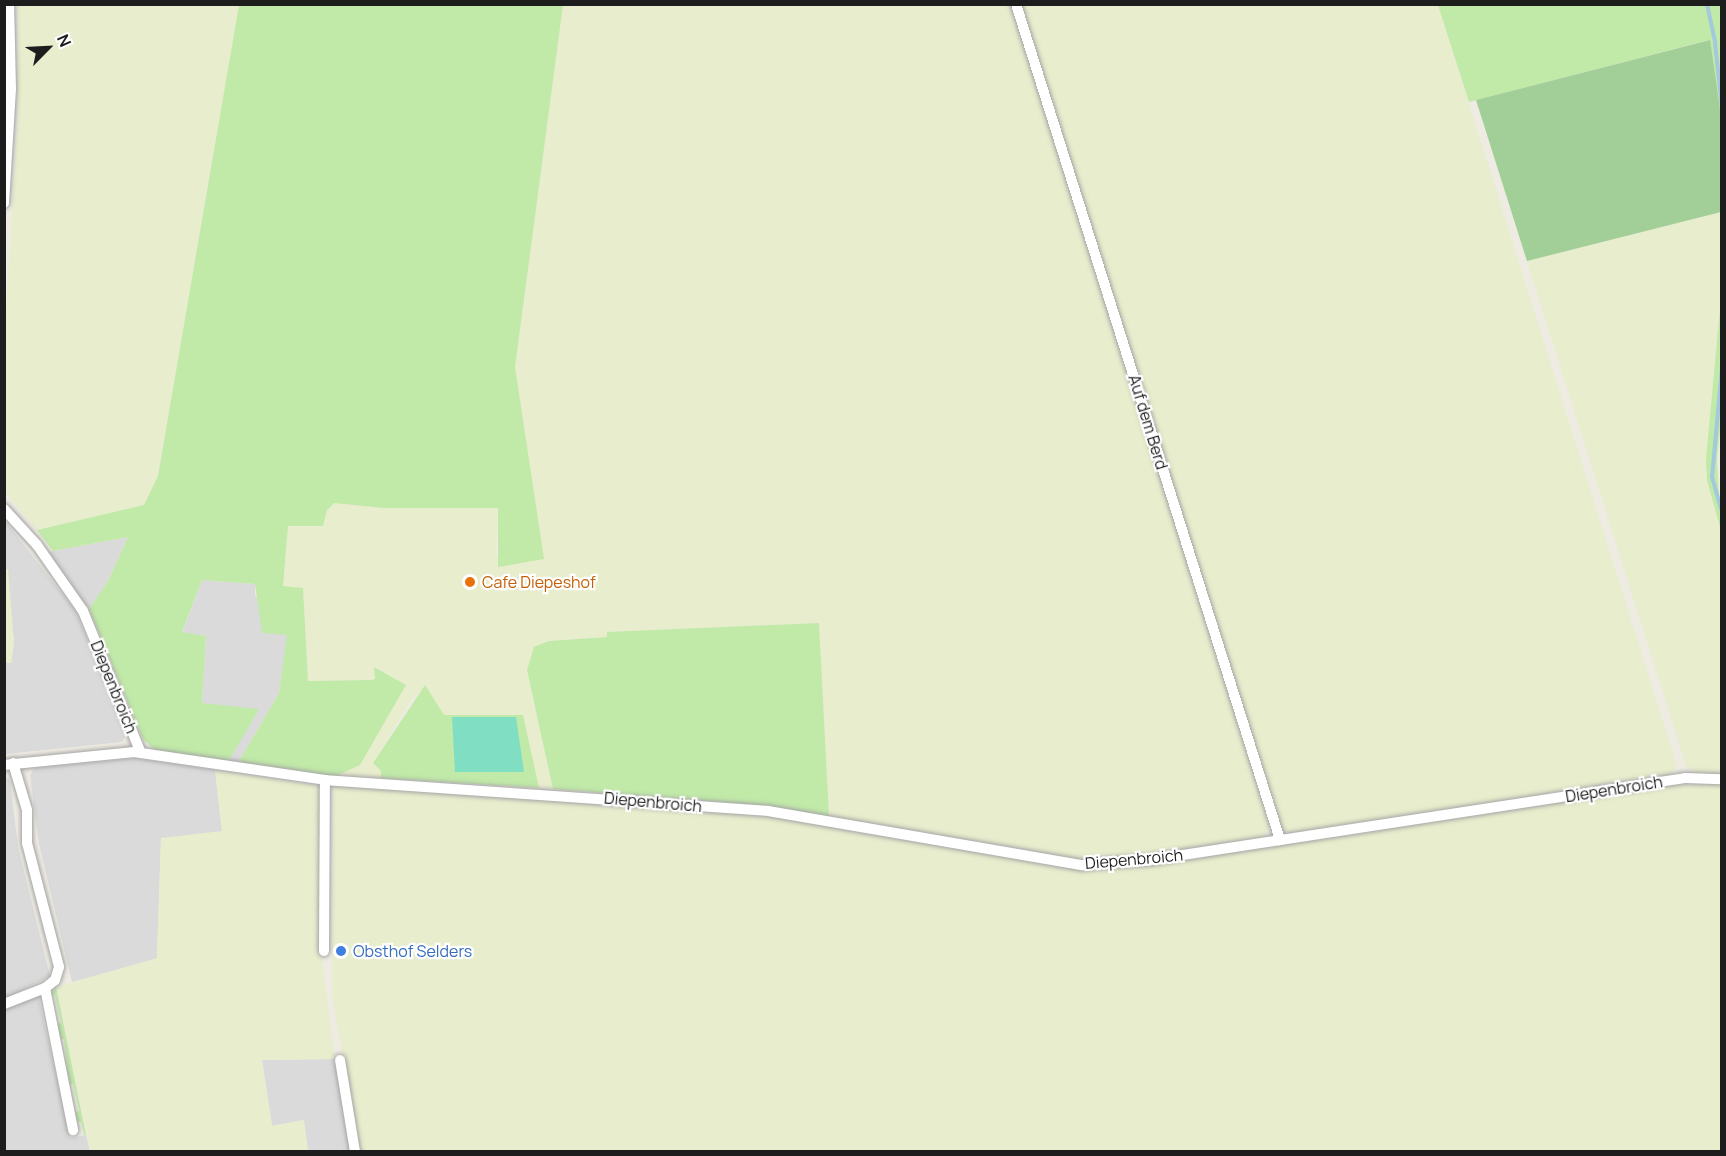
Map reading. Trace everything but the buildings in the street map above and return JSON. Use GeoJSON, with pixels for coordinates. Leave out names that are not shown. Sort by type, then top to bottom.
{"type":"FeatureCollection","features":[{"type":"Feature","properties":{"kind":"street"},"geometry":{"type":"LineString","coordinates":[[4,202],[9,4]]}},
{"type":"Feature","properties":{"kind":"street","name":"Auf dem Berd"},"geometry":{"type":"LineString","coordinates":[[1016,4],[1280,840]]}},
{"type":"Feature","properties":{"kind":"street","name":"Diepenbroich"},"geometry":{"type":"LineString","coordinates":[[4,509],[37,545],[83,611],[141,753],[325,780],[545,793],[768,811],[1082,865],[1149,860],[1685,778],[1722,779]]}},
{"type":"Feature","properties":{"kind":"street"},"geometry":{"type":"LineString","coordinates":[[4,1004],[45,988],[55,980],[59,967],[27,843],[27,810],[9,764],[141,753]]}},
{"type":"Feature","properties":{"kind":"street"},"geometry":{"type":"LineString","coordinates":[[324,951],[325,780]]}},
{"type":"Feature","properties":{"kind":"street"},"geometry":{"type":"LineString","coordinates":[[45,988],[74,1130]]}},
{"type":"Feature","properties":{"kind":"street"},"geometry":{"type":"LineString","coordinates":[[340,1060],[355,1152]]}},
{"type":"Feature","properties":{"kind":"shaded area"},"geometry":{"type":"Polygon","coordinates":[[[4,520],[75,610],[126,735],[122,742],[5,754],[5,663],[11,662],[14,642],[5,570],[4,520]]]}},
{"type":"Feature","properties":{"kind":"shaded area"},"geometry":{"type":"Polygon","coordinates":[[[128,537],[108,581],[89,609],[48,552],[128,537]]]}},
{"type":"Feature","properties":{"kind":"shaded area"},"geometry":{"type":"Polygon","coordinates":[[[202,580],[255,584],[255,595],[288,635],[279,693],[238,763],[228,762],[202,703],[206,636],[182,633],[202,580]]]}},
{"type":"Feature","properties":{"kind":"shaded area"},"geometry":{"type":"Polygon","coordinates":[[[135,758],[215,770],[222,832],[161,839],[157,959],[72,982],[39,844],[30,775],[35,768],[135,758]]]}},
{"type":"Feature","properties":{"kind":"shaded area"},"geometry":{"type":"Polygon","coordinates":[[[4,776],[10,780],[18,847],[50,976],[4,999],[4,776]]]}},
{"type":"Feature","properties":{"kind":"shaded area"},"geometry":{"type":"Polygon","coordinates":[[[38,995],[70,1138],[86,1135],[90,1151],[5,1152],[5,1007],[38,995]]]}},
{"type":"Feature","properties":{"kind":"shaded area"},"geometry":{"type":"Polygon","coordinates":[[[335,1059],[351,1151],[308,1151],[303,1120],[272,1126],[262,1060],[335,1059]]]}},
{"type":"Feature","properties":{"kind":"green space"},"geometry":{"type":"Polygon","coordinates":[[[18,5],[239,5],[158,476],[144,505],[37,530],[5,492],[4,344],[18,118],[18,5]]]}},
{"type":"Feature","properties":{"kind":"green space"},"geometry":{"type":"Polygon","coordinates":[[[239,5],[563,5],[515,367],[544,559],[498,567],[498,508],[384,508],[334,503],[327,510],[323,526],[288,526],[283,586],[303,588],[308,681],[371,680],[375,679],[374,667],[406,685],[360,765],[334,777],[238,763],[279,693],[287,635],[262,633],[255,584],[202,580],[182,632],[206,636],[202,703],[259,709],[228,762],[155,750],[143,739],[89,609],[108,581],[128,537],[53,551],[37,530],[144,505],[158,476],[239,5]]]}},
{"type":"Feature","properties":{"kind":"green space"},"geometry":{"type":"Polygon","coordinates":[[[563,5],[1012,5],[1270,825],[1262,838],[1143,857],[1082,860],[829,817],[819,623],[607,632],[607,637],[549,641],[527,670],[553,789],[539,788],[523,715],[444,715],[425,686],[410,702],[373,762],[381,771],[381,778],[334,777],[360,764],[406,685],[375,667],[375,679],[371,680],[308,681],[303,588],[283,586],[288,525],[327,510],[334,503],[384,508],[499,508],[495,555],[543,559],[515,367],[563,5]]]}},
{"type":"Feature","properties":{"kind":"green space"},"geometry":{"type":"Polygon","coordinates":[[[1021,5],[1438,5],[1677,766],[1671,775],[1290,834],[1280,828],[1021,5]]]}},
{"type":"Feature","properties":{"kind":"green space"},"geometry":{"type":"Polygon","coordinates":[[[1438,5],[1721,5],[1721,116],[1709,40],[1469,102],[1438,5]]]}},
{"type":"Feature","properties":{"kind":"green space"},"geometry":{"type":"Polygon","coordinates":[[[1710,40],[1721,116],[1721,212],[1527,261],[1476,100],[1710,40]]]}},
{"type":"Feature","properties":{"kind":"green space"},"geometry":{"type":"Polygon","coordinates":[[[1721,212],[1721,298],[1706,459],[1707,480],[1721,531],[1721,774],[1696,774],[1686,766],[1527,261],[1721,212]]]}},
{"type":"Feature","properties":{"kind":"green space"},"geometry":{"type":"Polygon","coordinates":[[[1721,298],[1722,413],[1717,459],[1721,531],[1707,480],[1706,459],[1721,298]]]}},
{"type":"Feature","properties":{"kind":"green space"},"geometry":{"type":"Polygon","coordinates":[[[8,569],[14,643],[11,663],[5,663],[4,570],[8,569]]]}},
{"type":"Feature","properties":{"kind":"green space"},"geometry":{"type":"Polygon","coordinates":[[[819,623],[829,817],[769,806],[553,789],[527,670],[534,647],[549,641],[607,637],[607,632],[819,623]]]}},
{"type":"Feature","properties":{"kind":"green space"},"geometry":{"type":"Polygon","coordinates":[[[425,685],[444,715],[523,715],[539,788],[381,778],[381,771],[373,763],[425,685]]]}},
{"type":"Feature","properties":{"kind":"green space"},"geometry":{"type":"Polygon","coordinates":[[[452,717],[516,717],[524,772],[455,772],[452,717]]]}},
{"type":"Feature","properties":{"kind":"green space"},"geometry":{"type":"Polygon","coordinates":[[[215,770],[320,786],[320,945],[335,1059],[262,1060],[272,1126],[304,1120],[308,1151],[90,1151],[56,987],[157,958],[161,838],[222,831],[215,770]]]}},
{"type":"Feature","properties":{"kind":"green space"},"geometry":{"type":"Polygon","coordinates":[[[1679,782],[1721,783],[1721,1151],[360,1151],[332,995],[334,785],[768,815],[1082,868],[1679,782]]]}},
{"type":"Feature","properties":{"kind":"green space"},"geometry":{"type":"Polygon","coordinates":[[[56,987],[86,1135],[84,1135],[81,1122],[77,1122],[75,1112],[79,1111],[73,1084],[69,1084],[64,1039],[60,1040],[57,1024],[61,1023],[55,995],[51,995],[56,987]]]}},
{"type":"Feature","properties":{"kind":"waterway"},"geometry":{"type":"LineString","coordinates":[[1707,4],[1715,43],[1722,107]]}},
{"type":"Feature","properties":{"kind":"waterway"},"geometry":{"type":"LineString","coordinates":[[1722,368],[1712,477],[1722,513]]}},
{"type":"Feature","properties":{"kind":"place","name":"Cafe Diepeshof"},"geometry":{"type":"Point","coordinates":[470,582]}},
{"type":"Feature","properties":{"kind":"place","name":"Obsthof Selders"},"geometry":{"type":"Point","coordinates":[341,951]}}]}
